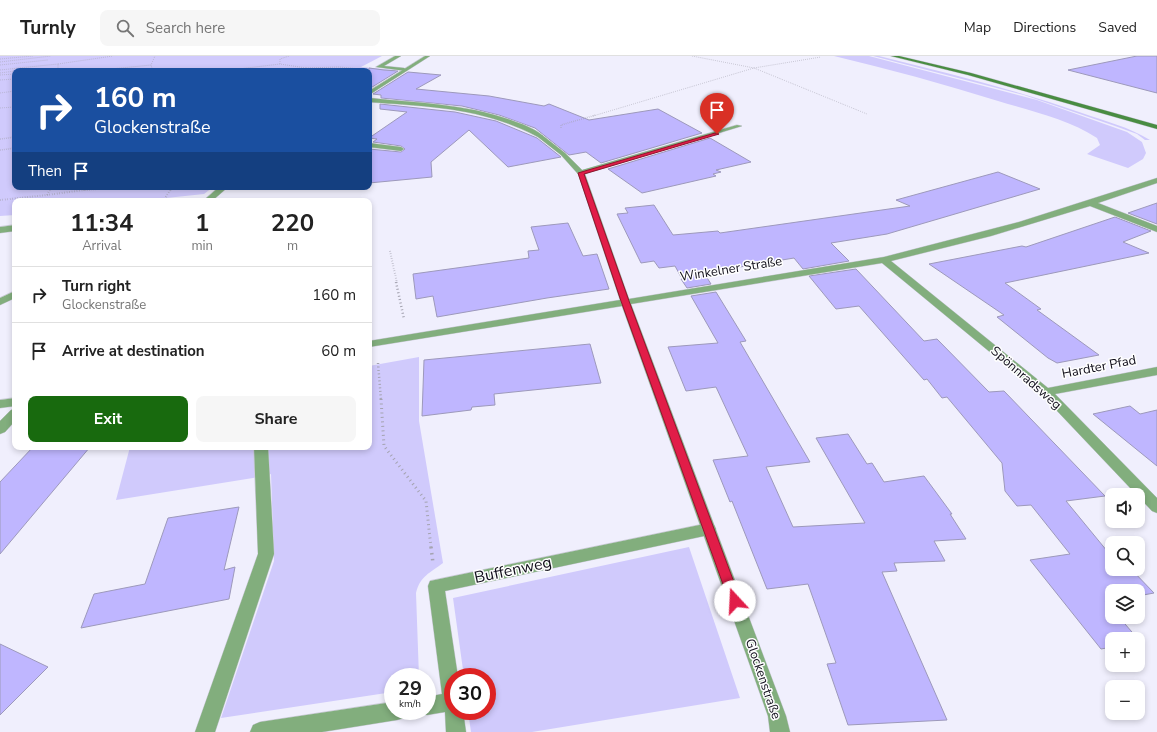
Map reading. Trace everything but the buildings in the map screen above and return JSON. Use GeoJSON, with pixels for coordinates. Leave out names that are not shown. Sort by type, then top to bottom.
{"type":"FeatureCollection","features":[{"type":"Feature","properties":{"kind":"main road"},"geometry":{"type":"LineString","coordinates":[[893,56],[983,78],[1157,128]]}},
{"type":"Feature","properties":{"kind":"main road"},"geometry":{"type":"LineString","coordinates":[[1143,124],[1157,133]]}},
{"type":"Feature","properties":{"kind":"street"},"geometry":{"type":"LineString","coordinates":[[399,56],[380,67],[404,70]]}},
{"type":"Feature","properties":{"kind":"street"},"geometry":{"type":"LineString","coordinates":[[372,91],[428,56]]}},
{"type":"Feature","properties":{"kind":"street"},"geometry":{"type":"LineString","coordinates":[[372,100],[477,111],[506,119],[540,136],[560,151],[581,173],[739,126]]}},
{"type":"Feature","properties":{"kind":"street"},"geometry":{"type":"LineString","coordinates":[[372,145],[401,149]]}},
{"type":"Feature","properties":{"kind":"street","name":"Glockenstraße"},"geometry":{"type":"LineString","coordinates":[[581,173],[625,301],[777,716],[780,732]]}},
{"type":"Feature","properties":{"kind":"street","name":"Winkelner Straße"},"geometry":{"type":"LineString","coordinates":[[373,343],[884,260],[962,242],[1093,204],[1157,180]]}},
{"type":"Feature","properties":{"kind":"street"},"geometry":{"type":"LineString","coordinates":[[211,198],[220,190]]}},
{"type":"Feature","properties":{"kind":"street"},"geometry":{"type":"LineString","coordinates":[[1093,204],[1157,229]]}},
{"type":"Feature","properties":{"kind":"street"},"geometry":{"type":"LineString","coordinates":[[0,230],[12,228]]}},
{"type":"Feature","properties":{"kind":"street","name":"Spönnradsweg"},"geometry":{"type":"LineString","coordinates":[[884,260],[1046,392],[1157,507]]}},
{"type":"Feature","properties":{"kind":"street"},"geometry":{"type":"LineString","coordinates":[[0,302],[12,296]]}},
{"type":"Feature","properties":{"kind":"street","name":"Hardter Pfad"},"geometry":{"type":"LineString","coordinates":[[1046,392],[1157,371]]}},
{"type":"Feature","properties":{"kind":"street"},"geometry":{"type":"LineString","coordinates":[[0,404],[12,402]]}},
{"type":"Feature","properties":{"kind":"street"},"geometry":{"type":"LineString","coordinates":[[0,429],[12,416]]}},
{"type":"Feature","properties":{"kind":"street"},"geometry":{"type":"LineString","coordinates":[[206,732],[266,554],[261,450]]}},
{"type":"Feature","properties":{"kind":"street","name":"Buffenweg"},"geometry":{"type":"LineString","coordinates":[[436,586],[709,529]]}},
{"type":"Feature","properties":{"kind":"street"},"geometry":{"type":"LineString","coordinates":[[436,586],[448,668]]}},
{"type":"Feature","properties":{"kind":"street"},"geometry":{"type":"LineString","coordinates":[[260,732],[384,713]]}},
{"type":"Feature","properties":{"kind":"street"},"geometry":{"type":"LineString","coordinates":[[455,720],[456,732]]}},
{"type":"Feature","properties":{"kind":"path"},"geometry":{"type":"LineString","coordinates":[[0,59],[33,56]]}},
{"type":"Feature","properties":{"kind":"path"},"geometry":{"type":"LineString","coordinates":[[44,66],[51,56]]}},
{"type":"Feature","properties":{"kind":"path"},"geometry":{"type":"LineString","coordinates":[[0,62],[51,56]]}},
{"type":"Feature","properties":{"kind":"path"},"geometry":{"type":"LineString","coordinates":[[22,68],[113,56]]}},
{"type":"Feature","properties":{"kind":"path"},"geometry":{"type":"LineString","coordinates":[[152,68],[151,65],[155,56]]}},
{"type":"Feature","properties":{"kind":"path"},"geometry":{"type":"LineString","coordinates":[[280,64],[280,60],[289,56]]}},
{"type":"Feature","properties":{"kind":"path"},"geometry":{"type":"LineString","coordinates":[[692,56],[754,68],[867,114]]}},
{"type":"Feature","properties":{"kind":"path"},"geometry":{"type":"LineString","coordinates":[[560,151],[564,140],[561,126],[754,68],[821,57]]}},
{"type":"Feature","properties":{"kind":"path"},"geometry":{"type":"LineString","coordinates":[[0,65],[48,60]]}},
{"type":"Feature","properties":{"kind":"path"},"geometry":{"type":"LineString","coordinates":[[247,68],[280,64],[306,68],[353,68]]}},
{"type":"Feature","properties":{"kind":"path"},"geometry":{"type":"LineString","coordinates":[[121,68],[151,65]]}},
{"type":"Feature","properties":{"kind":"path"},"geometry":{"type":"LineString","coordinates":[[0,70],[12,69]]}},
{"type":"Feature","properties":{"kind":"path"},"geometry":{"type":"LineString","coordinates":[[372,71],[398,74]]}},
{"type":"Feature","properties":{"kind":"path"},"geometry":{"type":"LineString","coordinates":[[0,73],[12,72]]}},
{"type":"Feature","properties":{"kind":"path"},"geometry":{"type":"LineString","coordinates":[[0,75],[12,74]]}},
{"type":"Feature","properties":{"kind":"path"},"geometry":{"type":"LineString","coordinates":[[0,80],[12,79]]}},
{"type":"Feature","properties":{"kind":"path"},"geometry":{"type":"LineString","coordinates":[[0,93],[12,91]]}},
{"type":"Feature","properties":{"kind":"path"},"geometry":{"type":"LineString","coordinates":[[0,108],[12,106]]}},
{"type":"Feature","properties":{"kind":"path"},"geometry":{"type":"LineString","coordinates":[[0,139],[12,137]]}},
{"type":"Feature","properties":{"kind":"path"},"geometry":{"type":"LineString","coordinates":[[0,150],[12,148]]}},
{"type":"Feature","properties":{"kind":"path"},"geometry":{"type":"LineString","coordinates":[[47,195],[50,190]]}},
{"type":"Feature","properties":{"kind":"path"},"geometry":{"type":"LineString","coordinates":[[19,198],[83,190]]}},
{"type":"Feature","properties":{"kind":"path"},"geometry":{"type":"LineString","coordinates":[[165,198],[171,190]]}},
{"type":"Feature","properties":{"kind":"path"},"geometry":{"type":"LineString","coordinates":[[0,200],[12,199]]}},
{"type":"Feature","properties":{"kind":"path"},"geometry":{"type":"LineString","coordinates":[[390,251],[406,337]]}},
{"type":"Feature","properties":{"kind":"path"},"geometry":{"type":"LineString","coordinates":[[373,343],[384,446],[426,501],[436,586]]}},
{"type":"Feature","properties":{"kind":"shaded area"},"geometry":{"type":"Polygon","coordinates":[[[0,56],[382,56],[361,67],[396,70],[372,85],[372,68],[12,68],[12,190],[209,190],[204,194],[166,198],[12,198],[12,215],[0,216],[0,56]]]}},
{"type":"Feature","properties":{"kind":"shaded area"},"geometry":{"type":"Polygon","coordinates":[[[834,56],[869,56],[1037,100],[1127,132],[1142,142],[1146,153],[1143,159],[1128,168],[1087,154],[1100,145],[1097,138],[1086,131],[1062,121],[896,71],[834,56]]]}},
{"type":"Feature","properties":{"kind":"shaded area"},"geometry":{"type":"Polygon","coordinates":[[[873,56],[879,56],[981,82],[1032,97],[1134,131],[1150,140],[1145,140],[1137,134],[1024,95],[873,56]]]}},
{"type":"Feature","properties":{"kind":"shaded area"},"geometry":{"type":"Polygon","coordinates":[[[419,357],[419,421],[443,563],[423,579],[416,593],[419,668],[384,668],[384,693],[221,718],[274,561],[271,474],[116,500],[129,450],[372,450],[372,365],[419,357]]]}},
{"type":"Feature","properties":{"kind":"shaded area"},"geometry":{"type":"Polygon","coordinates":[[[689,547],[740,698],[532,732],[471,732],[469,720],[496,720],[496,668],[463,668],[453,598],[689,547]]]}},
{"type":"Feature","properties":{"kind":"route"},"geometry":{"type":"LineString","coordinates":[[717,134],[581,173],[625,301],[735,601]]}}]}
